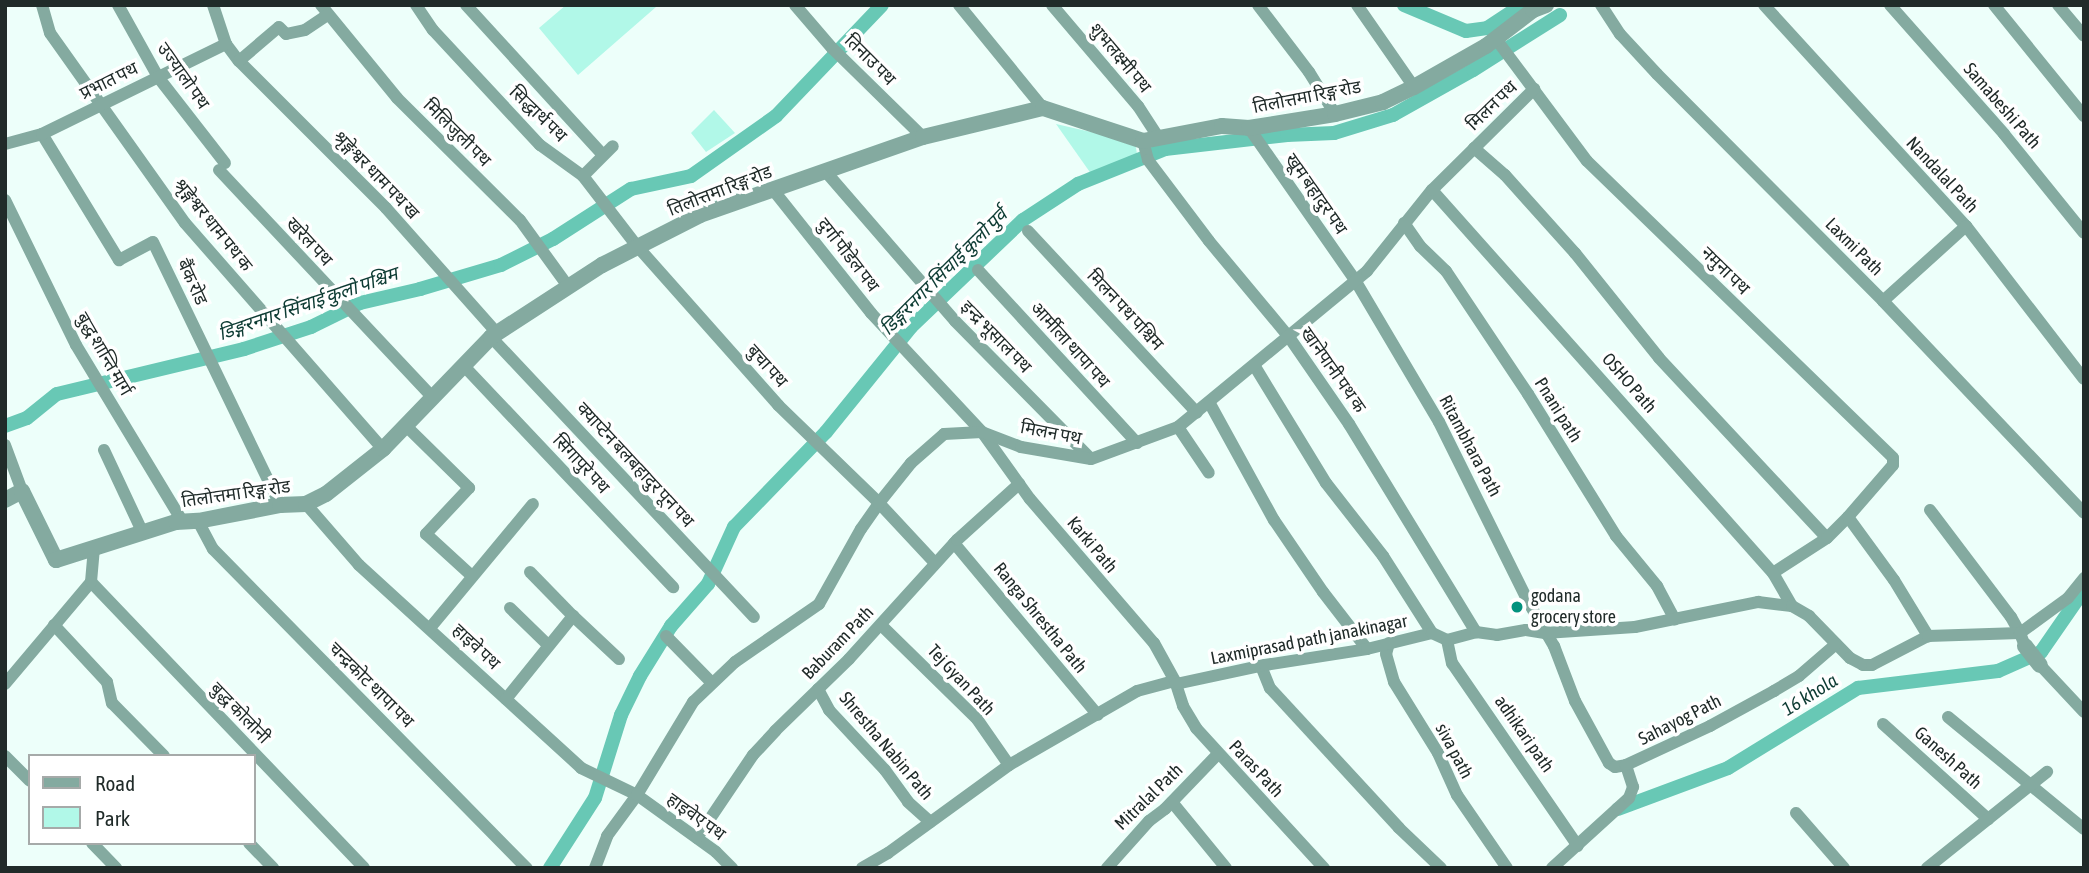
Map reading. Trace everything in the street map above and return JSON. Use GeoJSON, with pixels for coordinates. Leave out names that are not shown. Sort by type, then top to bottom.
{"type":"FeatureCollection","features":[{"type":"Feature","properties":{"kind":"street","name":"श्रृङ्गेश्वर धाम पथ क"},"geometry":{"type":"LineString","coordinates":[[42,5],[50,33],[185,223],[383,449]]}},
{"type":"Feature","properties":{"kind":"street","name":"उज्यालो पथ"},"geometry":{"type":"LineString","coordinates":[[118,5],[158,77],[222,167]]}},
{"type":"Feature","properties":{"kind":"street","name":"श्रृङ्गेश्वर धाम पथ ख"},"geometry":{"type":"LineString","coordinates":[[213,5],[226,44],[239,61],[386,208],[450,280],[494,335]]}},
{"type":"Feature","properties":{"kind":"street","name":"सिद्धार्थ पथ"},"geometry":{"type":"LineString","coordinates":[[416,5],[433,30],[540,145],[586,180],[637,246]]}},
{"type":"Feature","properties":{"kind":"street","name":"सिद्धार्थ पथ"},"geometry":{"type":"LineString","coordinates":[[466,5],[608,150],[586,180]]}},
{"type":"Feature","properties":{"kind":"street","name":"तिनाउ पथ"},"geometry":{"type":"LineString","coordinates":[[794,5],[836,51],[923,137]]}},
{"type":"Feature","properties":{"kind":"street"},"geometry":{"type":"LineString","coordinates":[[959,5],[1043,107]]}},
{"type":"Feature","properties":{"kind":"street","name":"शुभलक्ष्मी पथ"},"geometry":{"type":"LineString","coordinates":[[1052,5],[1138,106],[1150,139]]}},
{"type":"Feature","properties":{"kind":"street"},"geometry":{"type":"LineString","coordinates":[[1258,5],[1309,72],[1335,114]]}},
{"type":"Feature","properties":{"kind":"street"},"geometry":{"type":"LineString","coordinates":[[1357,5],[1414,87]]}},
{"type":"Feature","properties":{"kind":"street","name":"Laxmi Path"},"geometry":{"type":"LineString","coordinates":[[1601,5],[1620,34],[1657,74],[1883,301],[2084,513]]}},
{"type":"Feature","properties":{"kind":"street","name":"Nandalal Path"},"geometry":{"type":"LineString","coordinates":[[1764,5],[1966,226],[2084,379]]}},
{"type":"Feature","properties":{"kind":"street","name":"Samabeshi Path"},"geometry":{"type":"LineString","coordinates":[[1890,5],[2004,134],[2084,233]]}},
{"type":"Feature","properties":{"kind":"street"},"geometry":{"type":"LineString","coordinates":[[1994,5],[2084,116]]}},
{"type":"Feature","properties":{"kind":"street"},"geometry":{"type":"LineString","coordinates":[[2059,5],[2084,36]]}},
{"type":"Feature","properties":{"kind":"street","name":"तिलोत्तमा रिङ्ग रोड"},"geometry":{"type":"LineString","coordinates":[[22,491],[56,561],[142,531],[280,505],[306,504],[326,494],[383,449],[494,335],[567,285],[700,215],[923,137],[1043,107],[1150,139],[1222,127],[1249,128],[1335,114],[1383,102],[1414,87],[1497,40],[1535,7]]}},
{"type":"Feature","properties":{"kind":"street"},"geometry":{"type":"LineString","coordinates":[[239,61],[279,27],[286,34],[305,30],[324,10]]}},
{"type":"Feature","properties":{"kind":"street","name":"मिलिजुली पथ"},"geometry":{"type":"LineString","coordinates":[[324,10],[397,98],[520,220],[567,285]]}},
{"type":"Feature","properties":{"kind":"street","name":"नमुना पथ"},"geometry":{"type":"LineString","coordinates":[[1497,40],[1587,161],[1893,458],[1893,465],[1848,517]]}},
{"type":"Feature","properties":{"kind":"street","name":"प्रभात पथ"},"geometry":{"type":"LineString","coordinates":[[5,144],[42,134],[226,44]]}},
{"type":"Feature","properties":{"kind":"street","name":"मिलन पथ"},"geometry":{"type":"LineString","coordinates":[[595,868],[607,836],[637,795],[692,702],[711,682],[819,604],[861,529],[879,503],[911,463],[944,434],[982,432],[1021,447],[1091,458],[1178,427],[1355,280],[1389,247],[1404,223],[1432,190],[1534,89]]}},
{"type":"Feature","properties":{"kind":"street","name":"खूम बहादुर पथ"},"geometry":{"type":"LineString","coordinates":[[1249,128],[1355,280]]}},
{"type":"Feature","properties":{"kind":"street","name":"बैंक रोड"},"geometry":{"type":"LineString","coordinates":[[42,134],[119,260],[153,242],[280,505]]}},
{"type":"Feature","properties":{"kind":"street","name":"खानेपानी पथ क"},"geometry":{"type":"LineString","coordinates":[[1150,139],[1148,160],[1209,242],[1289,337],[1349,424],[1476,632]]}},
{"type":"Feature","properties":{"kind":"street"},"geometry":{"type":"LineString","coordinates":[[1474,148],[1522,194],[1575,253],[1659,358],[1827,538]]}},
{"type":"Feature","properties":{"kind":"street","name":"खरेल पथ"},"geometry":{"type":"LineString","coordinates":[[222,167],[348,309],[432,397]]}},
{"type":"Feature","properties":{"kind":"street","name":"इन्द्र भूसाल पथ"},"geometry":{"type":"LineString","coordinates":[[826,172],[938,301],[1091,458]]}},
{"type":"Feature","properties":{"kind":"street","name":"OSHO Path"},"geometry":{"type":"LineString","coordinates":[[1432,190],[1773,573],[1792,606]]}},
{"type":"Feature","properties":{"kind":"street","name":"दुर्गा पौडेल पथ"},"geometry":{"type":"LineString","coordinates":[[774,191],[880,322],[982,432]]}},
{"type":"Feature","properties":{"kind":"street","name":"बुद्ध शान्ति मार्ग"},"geometry":{"type":"LineString","coordinates":[[5,200],[76,345],[190,521]]}},
{"type":"Feature","properties":{"kind":"street","name":"Pnani path"},"geometry":{"type":"LineString","coordinates":[[1404,223],[1420,246],[1446,271],[1536,406],[1616,536],[1657,586],[1675,620]]}},
{"type":"Feature","properties":{"kind":"street"},"geometry":{"type":"LineString","coordinates":[[1883,301],[1966,226]]}},
{"type":"Feature","properties":{"kind":"street","name":"मिलन पथ पश्चिम"},"geometry":{"type":"LineString","coordinates":[[1028,231],[1196,413]]}},
{"type":"Feature","properties":{"kind":"street","name":"बुचा पथ"},"geometry":{"type":"LineString","coordinates":[[637,246],[778,405],[879,503],[936,563]]}},
{"type":"Feature","properties":{"kind":"street","name":"आर्मीला थापा पथ"},"geometry":{"type":"LineString","coordinates":[[978,270],[1137,443]]}},
{"type":"Feature","properties":{"kind":"street","name":"Ritambhara Path"},"geometry":{"type":"LineString","coordinates":[[1355,280],[1439,422],[1571,683],[1575,701],[1609,763],[1615,767],[1626,765]]}},
{"type":"Feature","properties":{"kind":"street","name":"क्याप्टेन बलबहादुर पून पथ"},"geometry":{"type":"LineString","coordinates":[[494,335],[754,617]]}},
{"type":"Feature","properties":{"kind":"street","name":"सिंगापुरे पथ"},"geometry":{"type":"LineString","coordinates":[[463,365],[673,587]]}},
{"type":"Feature","properties":{"kind":"street"},"geometry":{"type":"LineString","coordinates":[[1254,365],[1326,483],[1383,556],[1432,633]]}},
{"type":"Feature","properties":{"kind":"street"},"geometry":{"type":"LineString","coordinates":[[1209,402],[1274,520],[1323,592],[1367,649]]}},
{"type":"Feature","properties":{"kind":"street"},"geometry":{"type":"LineString","coordinates":[[405,425],[469,488],[426,534],[472,576]]}},
{"type":"Feature","properties":{"kind":"street"},"geometry":{"type":"LineString","coordinates":[[1178,427],[1209,473]]}},
{"type":"Feature","properties":{"kind":"street","name":"Karki Path"},"geometry":{"type":"LineString","coordinates":[[982,432],[1019,484],[1154,643],[1176,682]]}},
{"type":"Feature","properties":{"kind":"street"},"geometry":{"type":"LineString","coordinates":[[5,500],[22,491],[7,450]]}},
{"type":"Feature","properties":{"kind":"street"},"geometry":{"type":"LineString","coordinates":[[104,450],[142,531]]}},
{"type":"Feature","properties":{"kind":"street","name":"Baburam Path"},"geometry":{"type":"LineString","coordinates":[[697,838],[753,755],[881,625],[988,509],[1019,484]]}},
{"type":"Feature","properties":{"kind":"street","name":"हाइवे पथ"},"geometry":{"type":"LineString","coordinates":[[306,504],[359,565],[581,768],[637,795]]}},
{"type":"Feature","properties":{"kind":"street"},"geometry":{"type":"LineString","coordinates":[[430,628],[533,504]]}},
{"type":"Feature","properties":{"kind":"street"},"geometry":{"type":"LineString","coordinates":[[1930,510],[2040,665],[2084,712]]}},
{"type":"Feature","properties":{"kind":"street"},"geometry":{"type":"LineString","coordinates":[[1773,573],[1827,538],[1848,517],[1894,580],[1927,636]]}},
{"type":"Feature","properties":{"kind":"street","name":"चन्द्रकोट थापा पथ"},"geometry":{"type":"LineString","coordinates":[[190,521],[213,549],[527,868]]}},
{"type":"Feature","properties":{"kind":"street","name":"Ranga Shrestha Path"},"geometry":{"type":"LineString","coordinates":[[954,544],[1098,715]]}},
{"type":"Feature","properties":{"kind":"street"},"geometry":{"type":"LineString","coordinates":[[5,684],[91,582],[94,547]]}},
{"type":"Feature","properties":{"kind":"street"},"geometry":{"type":"LineString","coordinates":[[530,572],[619,659]]}},
{"type":"Feature","properties":{"kind":"street"},"geometry":{"type":"LineString","coordinates":[[1447,640],[1476,632],[1545,633],[1635,627],[1758,602],[1792,606],[1809,616],[1850,658],[1863,665],[1872,665],[1927,636],[2023,639],[2068,598],[2084,578]]}},
{"type":"Feature","properties":{"kind":"street","name":"बुद्ध कोलोनी"},"geometry":{"type":"LineString","coordinates":[[91,582],[255,754]]}},
{"type":"Feature","properties":{"kind":"street"},"geometry":{"type":"LineString","coordinates":[[510,608],[548,645]]}},
{"type":"Feature","properties":{"kind":"street"},"geometry":{"type":"LineString","coordinates":[[506,699],[573,616]]}},
{"type":"Feature","properties":{"kind":"street"},"geometry":{"type":"LineString","coordinates":[[54,625],[107,682],[112,702],[162,754]]}},
{"type":"Feature","properties":{"kind":"street","name":"Tej Gyan Path"},"geometry":{"type":"LineString","coordinates":[[881,625],[977,719],[1009,765]]}},
{"type":"Feature","properties":{"kind":"street","name":"Laxmiprasad path janakinagar"},"geometry":{"type":"LineString","coordinates":[[862,868],[1009,765],[1137,691],[1261,666],[1367,649],[1432,633],[1447,640]]}},
{"type":"Feature","properties":{"kind":"street"},"geometry":{"type":"LineString","coordinates":[[666,636],[711,682]]}},
{"type":"Feature","properties":{"kind":"street","name":"adhikari path"},"geometry":{"type":"LineString","coordinates":[[1447,640],[1452,663],[1578,846]]}},
{"type":"Feature","properties":{"kind":"street","name":"siva path"},"geometry":{"type":"LineString","coordinates":[[1389,643],[1386,654],[1394,682],[1438,753],[1457,795],[1507,868]]}},
{"type":"Feature","properties":{"kind":"street","name":"Sahayog Path"},"geometry":{"type":"LineString","coordinates":[[1578,846],[1629,798],[1633,787],[1626,765],[1710,726],[1774,691],[1799,676],[1836,644]]}},
{"type":"Feature","properties":{"kind":"street"},"geometry":{"type":"LineString","coordinates":[[1261,666],[1270,688],[1399,828],[1441,868]]}},
{"type":"Feature","properties":{"kind":"street","name":"Paras Path"},"geometry":{"type":"LineString","coordinates":[[1176,682],[1183,706],[1196,728],[1324,868]]}},
{"type":"Feature","properties":{"kind":"street","name":"Shrestha Nabin Path"},"geometry":{"type":"LineString","coordinates":[[818,689],[835,717],[885,770],[908,802],[930,822]]}},
{"type":"Feature","properties":{"kind":"street"},"geometry":{"type":"LineString","coordinates":[[1948,716],[2084,829]]}},
{"type":"Feature","properties":{"kind":"street","name":"Ganesh Path"},"geometry":{"type":"LineString","coordinates":[[1884,724],[1988,819]]}},
{"type":"Feature","properties":{"kind":"street","name":"Mitralal Path"},"geometry":{"type":"LineString","coordinates":[[1107,868],[1149,821],[1172,802],[1218,754]]}},
{"type":"Feature","properties":{"kind":"street","name":"बुद्ध कोलोनी"},"geometry":{"type":"LineString","coordinates":[[256,755],[364,868]]}},
{"type":"Feature","properties":{"kind":"street"},"geometry":{"type":"LineString","coordinates":[[5,756],[28,778]]}},
{"type":"Feature","properties":{"kind":"street"},"geometry":{"type":"LineString","coordinates":[[1927,868],[2029,783],[2047,772]]}},
{"type":"Feature","properties":{"kind":"street","name":"हाइवेए पथ"},"geometry":{"type":"LineString","coordinates":[[637,795],[697,838],[732,868]]}},
{"type":"Feature","properties":{"kind":"street"},"geometry":{"type":"LineString","coordinates":[[1172,802],[1226,868]]}},
{"type":"Feature","properties":{"kind":"street"},"geometry":{"type":"LineString","coordinates":[[1796,814],[1844,868]]}},
{"type":"Feature","properties":{"kind":"street"},"geometry":{"type":"LineString","coordinates":[[94,845],[116,868]]}},
{"type":"Feature","properties":{"kind":"street"},"geometry":{"type":"LineString","coordinates":[[252,845],[274,868]]}},
{"type":"Feature","properties":{"kind":"street"},"geometry":{"type":"LineString","coordinates":[[1552,868],[1578,846]]}},
{"type":"Feature","properties":{"kind":"green space"},"geometry":{"type":"Polygon","coordinates":[[[566,5],[656,7],[578,75],[539,28],[566,5]]]}},
{"type":"Feature","properties":{"kind":"green space"},"geometry":{"type":"Polygon","coordinates":[[[714,110],[735,133],[706,152],[691,133],[714,110]]]}},
{"type":"Feature","properties":{"kind":"green space"},"geometry":{"type":"Polygon","coordinates":[[[1056,124],[1135,142],[1138,160],[1094,178],[1056,124]]]}},
{"type":"Feature","properties":{"kind":"waterway","name":"डिङ्गरनगर सिंचाई कुलो पश्चिम"},"geometry":{"type":"LineString","coordinates":[[5,426],[27,418],[57,394],[244,349],[311,327],[360,303],[501,265],[553,239],[631,189],[691,176],[776,116],[882,5]]}},
{"type":"Feature","properties":{"kind":"waterway","name":"डिङ्गरनगर सिंचाई कुलो पश्चिम"},"geometry":{"type":"LineString","coordinates":[[1404,5],[1466,31],[1487,28],[1522,5]]}},
{"type":"Feature","properties":{"kind":"waterway","name":"डिङ्गरनगर सिंचाई कुलो पुर्व"},"geometry":{"type":"LineString","coordinates":[[550,868],[595,798],[621,715],[640,676],[671,626],[708,584],[734,527],[826,432],[911,327],[1023,220],[1078,184],[1165,149],[1287,135],[1334,133],[1393,115],[1473,70],[1560,15]]}},
{"type":"Feature","properties":{"kind":"waterway","name":"16 khola"},"geometry":{"type":"LineString","coordinates":[[1618,809],[1728,768],[1858,688],[1998,671],[2041,652],[2084,590]]}},
{"type":"Feature","properties":{"kind":"place","name":"godana grocery store"},"geometry":{"type":"Point","coordinates":[1517,607]}}]}
